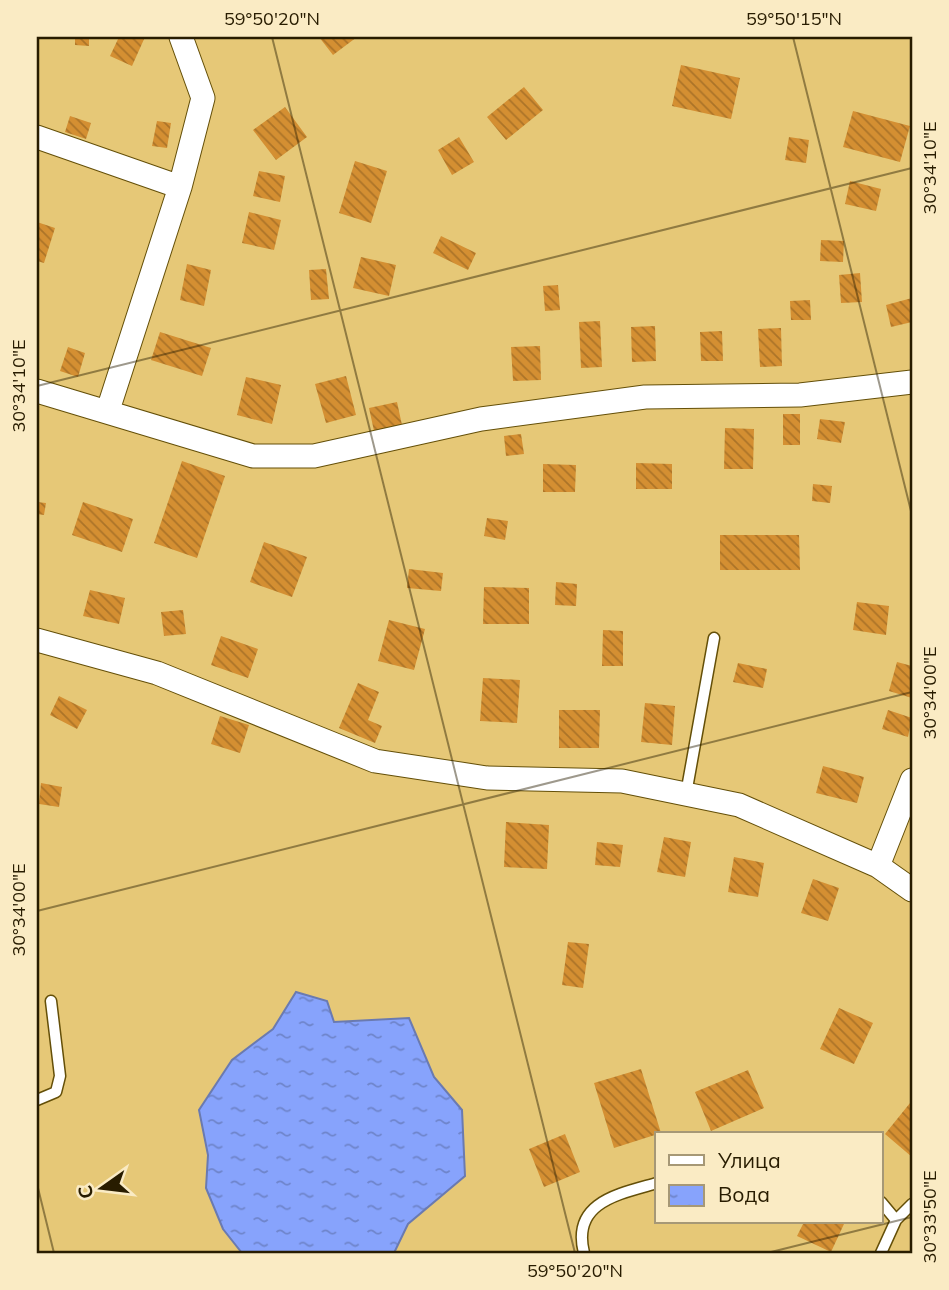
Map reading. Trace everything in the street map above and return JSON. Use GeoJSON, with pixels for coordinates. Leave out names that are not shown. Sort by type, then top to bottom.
{"type":"FeatureCollection","features":[{"type":"Feature","properties":{"kind":"street"},"geometry":{"type":"LineString","coordinates":[[108,410],[180,187],[203,98],[181,37]]}},
{"type":"Feature","properties":{"kind":"street"},"geometry":{"type":"LineString","coordinates":[[37,137],[180,187]]}},
{"type":"Feature","properties":{"kind":"street"},"geometry":{"type":"LineString","coordinates":[[37,391],[108,410],[253,456],[314,456],[481,419],[645,397],[800,395],[912,382]]}},
{"type":"Feature","properties":{"kind":"street"},"geometry":{"type":"LineString","coordinates":[[37,640],[157,673],[375,761],[487,778],[622,781],[739,805],[878,866],[912,890]]}},
{"type":"Feature","properties":{"kind":"street"},"geometry":{"type":"LineString","coordinates":[[878,866],[912,780]]}},
{"type":"Feature","properties":{"kind":"lane"},"geometry":{"type":"LineString","coordinates":[[686,794],[714,638]]}},
{"type":"Feature","properties":{"kind":"lane"},"geometry":{"type":"LineString","coordinates":[[37,1100],[56,1092],[60,1076],[51,1001]]}},
{"type":"Feature","properties":{"kind":"lane"},"geometry":{"type":"LineString","coordinates":[[584,1253],[580,1237],[591,1210],[607,1198],[655,1184]]}},
{"type":"Feature","properties":{"kind":"lane"},"geometry":{"type":"LineString","coordinates":[[883,1204],[896,1220]]}},
{"type":"Feature","properties":{"kind":"lane"},"geometry":{"type":"LineString","coordinates":[[881,1253],[896,1220],[912,1204]]}},
{"type":"Feature","properties":{"kind":"water"},"geometry":{"type":"Polygon","coordinates":[[[296,992],[327,1001],[334,1022],[409,1018],[434,1077],[462,1110],[465,1176],[408,1224],[394,1253],[242,1253],[223,1229],[206,1188],[208,1155],[199,1110],[232,1060],[273,1029],[296,992]]]}},
{"type":"Feature","properties":{"kind":"building"},"geometry":{"type":"Polygon","coordinates":[[[75,37],[89,37],[89,46],[75,45],[75,37]]]}},
{"type":"Feature","properties":{"kind":"building"},"geometry":{"type":"Polygon","coordinates":[[[119,37],[145,37],[132,66],[110,56],[119,37]]]}},
{"type":"Feature","properties":{"kind":"building"},"geometry":{"type":"Polygon","coordinates":[[[319,37],[357,37],[333,55],[319,37]]]}},
{"type":"Feature","properties":{"kind":"building"},"geometry":{"type":"Polygon","coordinates":[[[681,65],[740,78],[731,119],[672,106],[681,65]]]}},
{"type":"Feature","properties":{"kind":"building"},"geometry":{"type":"Polygon","coordinates":[[[524,87],[543,110],[506,140],[487,117],[524,87]]]}},
{"type":"Feature","properties":{"kind":"building"},"geometry":{"type":"Polygon","coordinates":[[[285,107],[307,137],[276,160],[253,130],[285,107]]]}},
{"type":"Feature","properties":{"kind":"building"},"geometry":{"type":"Polygon","coordinates":[[[853,111],[910,126],[900,162],[843,147],[853,111]]]}},
{"type":"Feature","properties":{"kind":"building"},"geometry":{"type":"Polygon","coordinates":[[[70,116],[91,123],[86,139],[65,132],[70,116]]]}},
{"type":"Feature","properties":{"kind":"building"},"geometry":{"type":"Polygon","coordinates":[[[157,121],[171,123],[167,148],[152,146],[157,121]]]}},
{"type":"Feature","properties":{"kind":"building"},"geometry":{"type":"Polygon","coordinates":[[[459,137],[474,162],[452,175],[438,150],[459,137]]]}},
{"type":"Feature","properties":{"kind":"building"},"geometry":{"type":"Polygon","coordinates":[[[789,137],[809,140],[806,163],[785,160],[789,137]]]}},
{"type":"Feature","properties":{"kind":"building"},"geometry":{"type":"Polygon","coordinates":[[[355,161],[387,171],[371,223],[339,213],[355,161]]]}},
{"type":"Feature","properties":{"kind":"building"},"geometry":{"type":"Polygon","coordinates":[[[259,171],[285,176],[280,202],[253,196],[259,171]]]}},
{"type":"Feature","properties":{"kind":"building"},"geometry":{"type":"Polygon","coordinates":[[[850,181],[881,189],[876,211],[845,204],[850,181]]]}},
{"type":"Feature","properties":{"kind":"building"},"geometry":{"type":"Polygon","coordinates":[[[249,212],[281,220],[274,250],[242,243],[249,212]]]}},
{"type":"Feature","properties":{"kind":"building"},"geometry":{"type":"Polygon","coordinates":[[[37,222],[55,228],[44,263],[37,261],[37,222]]]}},
{"type":"Feature","properties":{"kind":"building"},"geometry":{"type":"Polygon","coordinates":[[[441,236],[476,253],[468,270],[433,253],[441,236]]]}},
{"type":"Feature","properties":{"kind":"building"},"geometry":{"type":"Polygon","coordinates":[[[821,240],[844,241],[843,262],[820,261],[821,240]]]}},
{"type":"Feature","properties":{"kind":"building"},"geometry":{"type":"Polygon","coordinates":[[[361,257],[396,265],[389,296],[353,288],[361,257]]]}},
{"type":"Feature","properties":{"kind":"building"},"geometry":{"type":"Polygon","coordinates":[[[187,264],[211,270],[204,306],[180,300],[187,264]]]}},
{"type":"Feature","properties":{"kind":"building"},"geometry":{"type":"Polygon","coordinates":[[[326,269],[329,299],[311,300],[309,270],[326,269]]]}},
{"type":"Feature","properties":{"kind":"building"},"geometry":{"type":"Polygon","coordinates":[[[860,273],[862,302],[841,303],[839,275],[860,273]]]}},
{"type":"Feature","properties":{"kind":"building"},"geometry":{"type":"Polygon","coordinates":[[[558,285],[560,310],[545,311],[543,286],[558,285]]]}},
{"type":"Feature","properties":{"kind":"building"},"geometry":{"type":"Polygon","coordinates":[[[912,298],[912,322],[891,327],[886,305],[912,298]]]}},
{"type":"Feature","properties":{"kind":"building"},"geometry":{"type":"Polygon","coordinates":[[[810,300],[811,320],[791,320],[790,301],[810,300]]]}},
{"type":"Feature","properties":{"kind":"building"},"geometry":{"type":"Polygon","coordinates":[[[600,321],[602,367],[581,368],[579,322],[600,321]]]}},
{"type":"Feature","properties":{"kind":"building"},"geometry":{"type":"Polygon","coordinates":[[[655,326],[656,361],[632,362],[631,327],[655,326]]]}},
{"type":"Feature","properties":{"kind":"building"},"geometry":{"type":"Polygon","coordinates":[[[781,328],[782,366],[760,367],[758,329],[781,328]]]}},
{"type":"Feature","properties":{"kind":"building"},"geometry":{"type":"Polygon","coordinates":[[[722,331],[723,361],[701,361],[700,332],[722,331]]]}},
{"type":"Feature","properties":{"kind":"building"},"geometry":{"type":"Polygon","coordinates":[[[160,332],[211,348],[202,376],[151,360],[160,332]]]}},
{"type":"Feature","properties":{"kind":"building"},"geometry":{"type":"Polygon","coordinates":[[[540,346],[541,380],[513,381],[511,347],[540,346]]]}},
{"type":"Feature","properties":{"kind":"building"},"geometry":{"type":"Polygon","coordinates":[[[68,347],[85,353],[78,377],[60,371],[68,347]]]}},
{"type":"Feature","properties":{"kind":"building"},"geometry":{"type":"Polygon","coordinates":[[[346,376],[356,415],[326,423],[315,384],[346,376]]]}},
{"type":"Feature","properties":{"kind":"building"},"geometry":{"type":"Polygon","coordinates":[[[246,377],[281,385],[272,424],[237,415],[246,377]]]}},
{"type":"Feature","properties":{"kind":"building"},"geometry":{"type":"Polygon","coordinates":[[[397,402],[402,425],[374,431],[369,408],[397,402]]]}},
{"type":"Feature","properties":{"kind":"building"},"geometry":{"type":"Polygon","coordinates":[[[783,414],[800,414],[800,445],[783,445],[783,414]]]}},
{"type":"Feature","properties":{"kind":"building"},"geometry":{"type":"Polygon","coordinates":[[[820,419],[845,422],[841,443],[817,439],[820,419]]]}},
{"type":"Feature","properties":{"kind":"building"},"geometry":{"type":"Polygon","coordinates":[[[725,428],[754,429],[753,469],[724,469],[725,428]]]}},
{"type":"Feature","properties":{"kind":"building"},"geometry":{"type":"Polygon","coordinates":[[[521,434],[524,454],[506,456],[504,436],[521,434]]]}},
{"type":"Feature","properties":{"kind":"building"},"geometry":{"type":"Polygon","coordinates":[[[182,461],[225,476],[197,558],[154,543],[182,461]]]}},
{"type":"Feature","properties":{"kind":"building"},"geometry":{"type":"Polygon","coordinates":[[[636,463],[672,464],[672,489],[636,489],[636,463]]]}},
{"type":"Feature","properties":{"kind":"building"},"geometry":{"type":"Polygon","coordinates":[[[543,464],[576,465],[575,492],[543,492],[543,464]]]}},
{"type":"Feature","properties":{"kind":"building"},"geometry":{"type":"Polygon","coordinates":[[[813,484],[832,486],[830,503],[812,501],[813,484]]]}},
{"type":"Feature","properties":{"kind":"building"},"geometry":{"type":"Polygon","coordinates":[[[37,502],[46,503],[44,515],[37,514],[37,502]]]}},
{"type":"Feature","properties":{"kind":"building"},"geometry":{"type":"Polygon","coordinates":[[[83,502],[133,519],[122,552],[72,535],[83,502]]]}},
{"type":"Feature","properties":{"kind":"building"},"geometry":{"type":"Polygon","coordinates":[[[487,518],[508,521],[505,540],[484,536],[487,518]]]}},
{"type":"Feature","properties":{"kind":"building"},"geometry":{"type":"Polygon","coordinates":[[[720,535],[799,535],[800,570],[720,570],[720,535]]]}},
{"type":"Feature","properties":{"kind":"building"},"geometry":{"type":"Polygon","coordinates":[[[264,542],[307,557],[292,597],[250,582],[264,542]]]}},
{"type":"Feature","properties":{"kind":"building"},"geometry":{"type":"Polygon","coordinates":[[[409,569],[443,573],[441,591],[407,588],[409,569]]]}},
{"type":"Feature","properties":{"kind":"building"},"geometry":{"type":"Polygon","coordinates":[[[556,582],[577,584],[576,606],[555,605],[556,582]]]}},
{"type":"Feature","properties":{"kind":"building"},"geometry":{"type":"Polygon","coordinates":[[[484,587],[529,588],[529,624],[483,624],[484,587]]]}},
{"type":"Feature","properties":{"kind":"building"},"geometry":{"type":"Polygon","coordinates":[[[90,590],[125,598],[119,624],[83,616],[90,590]]]}},
{"type":"Feature","properties":{"kind":"building"},"geometry":{"type":"Polygon","coordinates":[[[857,602],[889,606],[886,635],[853,630],[857,602]]]}},
{"type":"Feature","properties":{"kind":"building"},"geometry":{"type":"Polygon","coordinates":[[[183,610],[186,634],[164,636],[161,612],[183,610]]]}},
{"type":"Feature","properties":{"kind":"building"},"geometry":{"type":"Polygon","coordinates":[[[389,620],[425,629],[414,670],[378,661],[389,620]]]}},
{"type":"Feature","properties":{"kind":"building"},"geometry":{"type":"Polygon","coordinates":[[[603,630],[623,631],[623,666],[602,666],[603,630]]]}},
{"type":"Feature","properties":{"kind":"building"},"geometry":{"type":"Polygon","coordinates":[[[221,636],[258,649],[248,678],[211,665],[221,636]]]}},
{"type":"Feature","properties":{"kind":"building"},"geometry":{"type":"Polygon","coordinates":[[[897,662],[912,666],[912,698],[889,691],[897,662]]]}},
{"type":"Feature","properties":{"kind":"building"},"geometry":{"type":"Polygon","coordinates":[[[738,663],[767,669],[763,688],[733,682],[738,663]]]}},
{"type":"Feature","properties":{"kind":"building"},"geometry":{"type":"Polygon","coordinates":[[[483,678],[520,680],[517,723],[480,721],[483,678]]]}},
{"type":"Feature","properties":{"kind":"building"},"geometry":{"type":"Polygon","coordinates":[[[358,683],[379,692],[368,720],[382,726],[375,743],[339,728],[358,683]]]}},
{"type":"Feature","properties":{"kind":"building"},"geometry":{"type":"Polygon","coordinates":[[[59,696],[87,710],[77,729],[50,715],[59,696]]]}},
{"type":"Feature","properties":{"kind":"building"},"geometry":{"type":"Polygon","coordinates":[[[645,703],[675,706],[672,745],[641,742],[645,703]]]}},
{"type":"Feature","properties":{"kind":"building"},"geometry":{"type":"Polygon","coordinates":[[[559,710],[600,710],[599,748],[559,748],[559,710]]]}},
{"type":"Feature","properties":{"kind":"building"},"geometry":{"type":"Polygon","coordinates":[[[888,710],[912,718],[908,737],[882,729],[888,710]]]}},
{"type":"Feature","properties":{"kind":"building"},"geometry":{"type":"Polygon","coordinates":[[[220,716],[249,725],[240,753],[211,744],[220,716]]]}},
{"type":"Feature","properties":{"kind":"building"},"geometry":{"type":"Polygon","coordinates":[[[823,766],[864,777],[857,803],[816,793],[823,766]]]}},
{"type":"Feature","properties":{"kind":"building"},"geometry":{"type":"Polygon","coordinates":[[[41,783],[62,787],[59,807],[39,804],[41,783]]]}},
{"type":"Feature","properties":{"kind":"building"},"geometry":{"type":"Polygon","coordinates":[[[506,822],[549,825],[547,869],[504,867],[506,822]]]}},
{"type":"Feature","properties":{"kind":"building"},"geometry":{"type":"Polygon","coordinates":[[[664,837],[691,842],[685,877],[657,872],[664,837]]]}},
{"type":"Feature","properties":{"kind":"building"},"geometry":{"type":"Polygon","coordinates":[[[597,842],[623,845],[620,867],[595,865],[597,842]]]}},
{"type":"Feature","properties":{"kind":"building"},"geometry":{"type":"Polygon","coordinates":[[[734,857],[764,863],[758,897],[728,892],[734,857]]]}},
{"type":"Feature","properties":{"kind":"building"},"geometry":{"type":"Polygon","coordinates":[[[813,879],[839,888],[828,921],[801,913],[813,879]]]}},
{"type":"Feature","properties":{"kind":"building"},"geometry":{"type":"Polygon","coordinates":[[[568,942],[589,944],[583,988],[562,985],[568,942]]]}},
{"type":"Feature","properties":{"kind":"building"},"geometry":{"type":"Polygon","coordinates":[[[839,1008],[873,1023],[854,1064],[820,1049],[839,1008]]]}},
{"type":"Feature","properties":{"kind":"building"},"geometry":{"type":"Polygon","coordinates":[[[641,1069],[661,1132],[614,1148],[594,1083],[641,1069]]]}},
{"type":"Feature","properties":{"kind":"building"},"geometry":{"type":"Polygon","coordinates":[[[748,1070],[764,1108],[711,1131],[695,1092],[748,1070]]]}},
{"type":"Feature","properties":{"kind":"building"},"geometry":{"type":"Polygon","coordinates":[[[910,1103],[912,1105],[912,1157],[885,1134],[910,1103]]]}},
{"type":"Feature","properties":{"kind":"building"},"geometry":{"type":"Polygon","coordinates":[[[565,1134],[580,1172],[544,1187],[529,1149],[565,1134]]]}},
{"type":"Feature","properties":{"kind":"building"},"geometry":{"type":"Polygon","coordinates":[[[803,1224],[844,1224],[831,1252],[797,1236],[803,1224]]]}}]}
